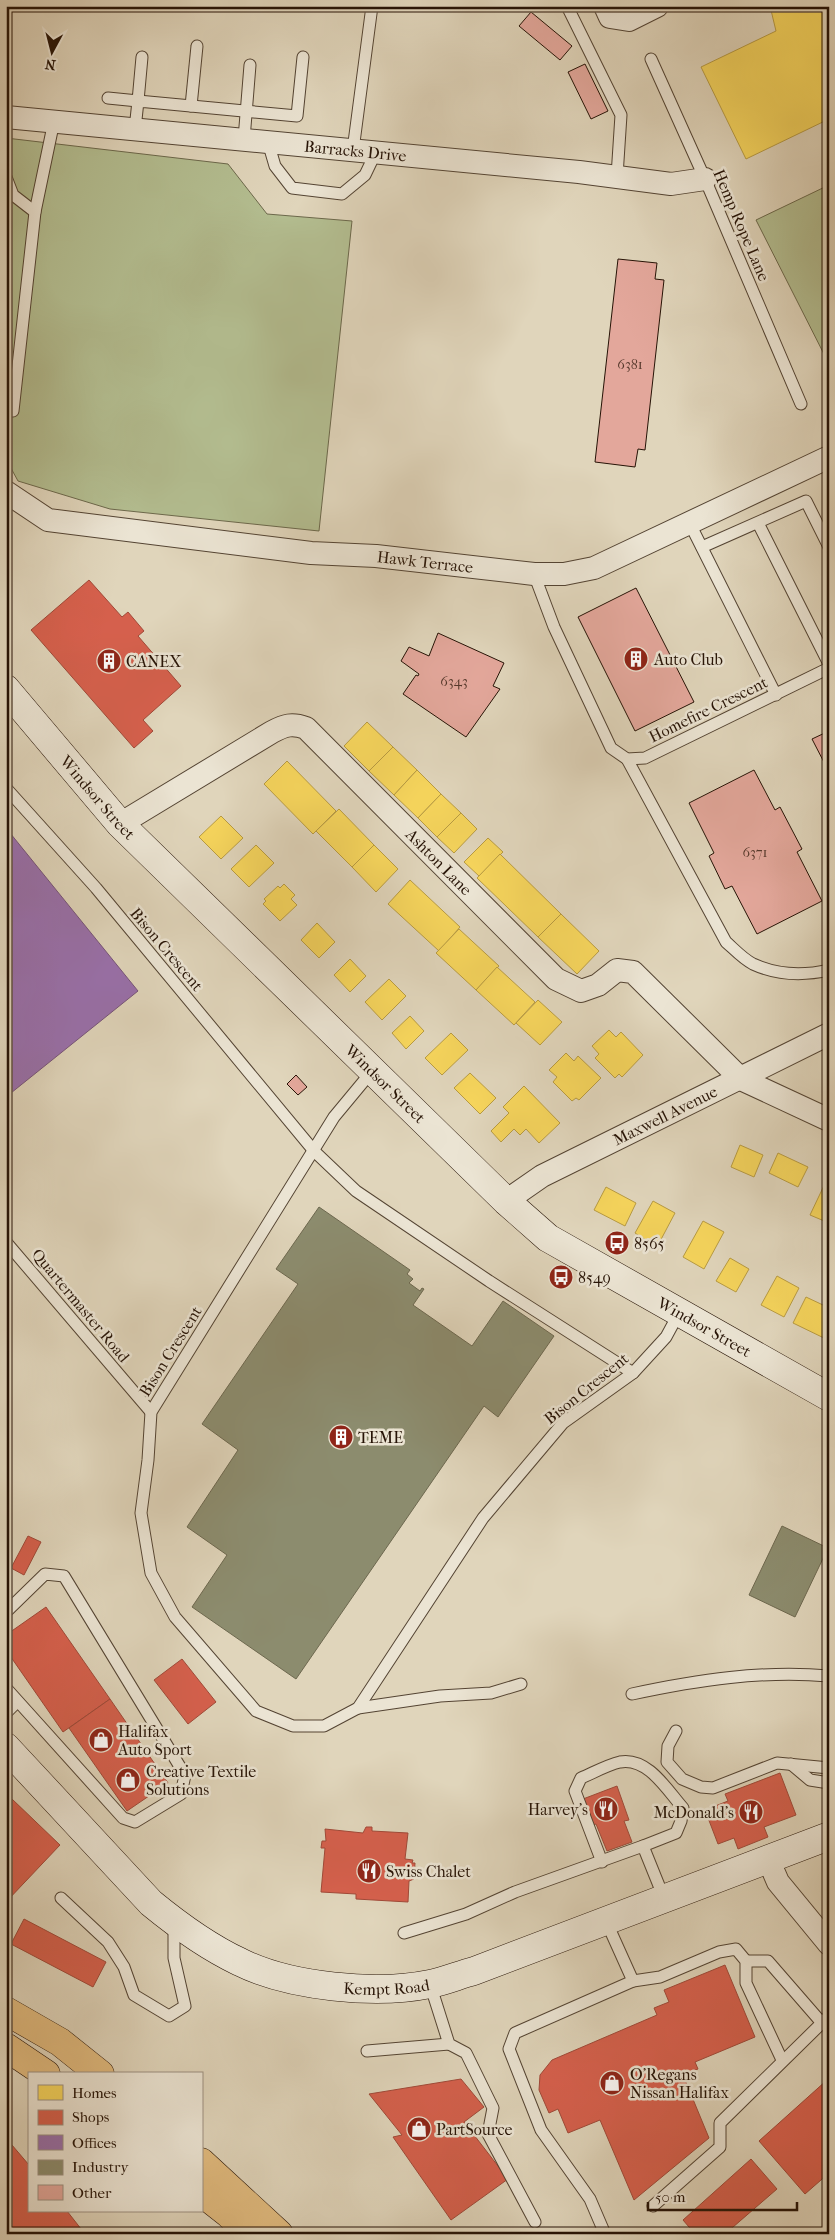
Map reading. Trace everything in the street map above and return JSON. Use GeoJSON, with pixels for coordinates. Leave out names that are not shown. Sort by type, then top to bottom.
{"type":"FeatureCollection","features":[{"type":"Feature","properties":{"kind":"main road"},"geometry":{"type":"LineString","coordinates":[[6,2011],[60,2042],[98,2072]]}},
{"type":"Feature","properties":{"kind":"main road"},"geometry":{"type":"LineString","coordinates":[[6,2047],[43,2072]]}},
{"type":"Feature","properties":{"kind":"main road"},"geometry":{"type":"LineString","coordinates":[[202,2163],[279,2234]]}},
{"type":"Feature","properties":{"kind":"main road"},"geometry":{"type":"LineString","coordinates":[[202,2193],[229,2214],[248,2234]]}},
{"type":"Feature","properties":{"kind":"street"},"geometry":{"type":"LineString","coordinates":[[607,12],[630,20],[657,6]]}},
{"type":"Feature","properties":{"kind":"street","name":"Barracks Drive"},"geometry":{"type":"LineString","coordinates":[[6,117],[617,176],[671,184],[705,179]]}},
{"type":"Feature","properties":{"kind":"street","name":"Hawk Terrace"},"geometry":{"type":"LineString","coordinates":[[6,492],[48,520],[311,553],[376,556],[534,574],[564,574],[594,568],[829,457]]}},
{"type":"Feature","properties":{"kind":"street","name":"Windsor Street"},"geometry":{"type":"LineString","coordinates":[[6,688],[120,824],[506,1201],[548,1238],[678,1314],[829,1396]]}},
{"type":"Feature","properties":{"kind":"street","name":"Ashton Lane"},"geometry":{"type":"LineString","coordinates":[[120,824],[272,732],[286,725],[306,728],[556,979],[581,991],[598,985],[617,970],[633,972],[741,1079]]}},
{"type":"Feature","properties":{"kind":"street","name":"Maxwell Avenue"},"geometry":{"type":"LineString","coordinates":[[506,1201],[542,1176],[829,1034]]}},
{"type":"Feature","properties":{"kind":"street"},"geometry":{"type":"LineString","coordinates":[[741,1079],[829,1120]]}},
{"type":"Feature","properties":{"kind":"street","name":"Kempt Road"},"geometry":{"type":"LineString","coordinates":[[6,1747],[151,1903],[174,1921],[208,1945],[241,1963],[285,1977],[338,1987],[374,1989],[430,1984],[474,1971],[829,1836]]}},
{"type":"Feature","properties":{"kind":"street"},"geometry":{"type":"LineString","coordinates":[[768,1858],[778,1882],[829,1944]]}},
{"type":"Feature","properties":{"kind":"lane"},"geometry":{"type":"LineString","coordinates":[[353,150],[372,6]]}},
{"type":"Feature","properties":{"kind":"lane"},"geometry":{"type":"LineString","coordinates":[[567,6],[621,115],[617,176]]}},
{"type":"Feature","properties":{"kind":"lane"},"geometry":{"type":"LineString","coordinates":[[191,106],[197,46]]}},
{"type":"Feature","properties":{"kind":"lane"},"geometry":{"type":"LineString","coordinates":[[135,129],[142,57]]}},
{"type":"Feature","properties":{"kind":"lane"},"geometry":{"type":"LineString","coordinates":[[108,98],[297,116],[303,57]]}},
{"type":"Feature","properties":{"kind":"lane","name":"Hemp Rope Lane"},"geometry":{"type":"LineString","coordinates":[[651,59],[705,179],[801,404]]}},
{"type":"Feature","properties":{"kind":"lane"},"geometry":{"type":"LineString","coordinates":[[244,140],[250,65]]}},
{"type":"Feature","properties":{"kind":"lane"},"geometry":{"type":"LineString","coordinates":[[13,411],[35,212],[54,121]]}},
{"type":"Feature","properties":{"kind":"lane"},"geometry":{"type":"LineString","coordinates":[[268,142],[275,166],[292,188],[342,194],[365,175],[376,152]]}},
{"type":"Feature","properties":{"kind":"lane"},"geometry":{"type":"LineString","coordinates":[[6,177],[13,195],[35,212]]}},
{"type":"Feature","properties":{"kind":"lane"},"geometry":{"type":"LineString","coordinates":[[702,547],[806,501],[829,547]]}},
{"type":"Feature","properties":{"kind":"lane"},"geometry":{"type":"LineString","coordinates":[[689,522],[776,695]]}},
{"type":"Feature","properties":{"kind":"lane"},"geometry":{"type":"LineString","coordinates":[[758,523],[829,666]]}},
{"type":"Feature","properties":{"kind":"lane"},"geometry":{"type":"LineString","coordinates":[[534,574],[554,627],[596,720],[611,748],[627,759],[726,942],[751,964],[779,973],[811,974],[829,970]]}},
{"type":"Feature","properties":{"kind":"lane","name":"Homefire Crescent"},"geometry":{"type":"LineString","coordinates":[[627,759],[645,758],[776,695],[829,666]]}},
{"type":"Feature","properties":{"kind":"lane","name":"Bison Crescent"},"geometry":{"type":"LineString","coordinates":[[6,788],[96,888],[314,1151],[151,1412],[148,1460],[141,1513],[151,1573],[175,1617],[256,1711],[294,1726],[324,1726],[358,1708],[483,1518],[563,1423],[633,1373],[666,1337],[678,1314]]}},
{"type":"Feature","properties":{"kind":"lane"},"geometry":{"type":"LineString","coordinates":[[373,1070],[334,1117],[314,1151],[356,1191],[489,1281],[633,1373]]}},
{"type":"Feature","properties":{"kind":"lane","name":"Quartermaster Road"},"geometry":{"type":"LineString","coordinates":[[6,1242],[151,1412]]}},
{"type":"Feature","properties":{"kind":"lane"},"geometry":{"type":"LineString","coordinates":[[6,1612],[45,1574],[64,1576],[185,1775],[181,1794],[135,1822],[123,1818],[6,1688]]}},
{"type":"Feature","properties":{"kind":"lane"},"geometry":{"type":"LineString","coordinates":[[632,1694],[693,1681],[745,1676],[829,1676]]}},
{"type":"Feature","properties":{"kind":"lane"},"geometry":{"type":"LineString","coordinates":[[358,1708],[440,1696],[491,1693],[521,1684]]}},
{"type":"Feature","properties":{"kind":"lane"},"geometry":{"type":"LineString","coordinates":[[6,1713],[17,1702]]}},
{"type":"Feature","properties":{"kind":"lane"},"geometry":{"type":"LineString","coordinates":[[676,1731],[668,1746],[667,1762],[682,1779],[701,1787],[713,1788],[777,1763],[829,1768]]}},
{"type":"Feature","properties":{"kind":"lane"},"geometry":{"type":"LineString","coordinates":[[404,1933],[466,1914],[515,1892],[602,1862],[676,1833],[681,1821],[682,1808],[648,1769],[636,1762],[621,1762],[581,1778],[574,1791],[602,1862]]}},
{"type":"Feature","properties":{"kind":"lane"},"geometry":{"type":"LineString","coordinates":[[792,1764],[810,1780],[829,1783]]}},
{"type":"Feature","properties":{"kind":"lane"},"geometry":{"type":"LineString","coordinates":[[643,1846],[664,1898]]}},
{"type":"Feature","properties":{"kind":"lane"},"geometry":{"type":"LineString","coordinates":[[61,1898],[108,1942],[124,1967],[134,1995],[169,2016],[185,2006],[174,1958],[174,1921]]}},
{"type":"Feature","properties":{"kind":"lane"},"geometry":{"type":"LineString","coordinates":[[606,1921],[633,1981]]}},
{"type":"Feature","properties":{"kind":"lane"},"geometry":{"type":"LineString","coordinates":[[605,2234],[590,2199],[541,2130],[509,2049],[516,2033],[633,1981],[660,1977],[719,1952],[736,1949],[746,1961],[746,1983],[782,2060]]}},
{"type":"Feature","properties":{"kind":"lane"},"geometry":{"type":"LineString","coordinates":[[653,2206],[720,2147],[720,2123],[825,2019],[768,1961],[746,1961]]}},
{"type":"Feature","properties":{"kind":"lane"},"geometry":{"type":"LineString","coordinates":[[430,1984],[448,2044]]}},
{"type":"Feature","properties":{"kind":"lane"},"geometry":{"type":"LineString","coordinates":[[367,2052],[448,2044],[466,2052],[493,2108],[488,2134],[536,2222]]}},
{"type":"Feature","properties":{"kind":"green space"},"geometry":{"type":"Polygon","coordinates":[[[6,138],[228,164],[267,214],[352,221],[319,531],[110,509],[18,481],[6,459],[6,138]]]}},
{"type":"Feature","properties":{"kind":"green space"},"geometry":{"type":"Polygon","coordinates":[[[829,185],[829,364],[756,220],[829,185]]]}},
{"type":"Feature","properties":{"kind":"building: Homes"},"geometry":{"type":"Polygon","coordinates":[[[770,6],[829,6],[829,119],[746,159],[701,67],[776,31],[770,6]]]}},
{"type":"Feature","properties":{"kind":"building: Homes"},"geometry":{"type":"Polygon","coordinates":[[[367,722],[393,747],[369,771],[344,746],[367,722]]]}},
{"type":"Feature","properties":{"kind":"building: Homes"},"geometry":{"type":"Polygon","coordinates":[[[393,747],[417,770],[394,795],[369,771],[393,747]]]}},
{"type":"Feature","properties":{"kind":"building: Homes"},"geometry":{"type":"Polygon","coordinates":[[[287,761],[336,811],[313,834],[264,784],[287,761]]]}},
{"type":"Feature","properties":{"kind":"building: Homes"},"geometry":{"type":"Polygon","coordinates":[[[417,770],[441,794],[418,818],[394,795],[417,770]]]}},
{"type":"Feature","properties":{"kind":"building: Homes"},"geometry":{"type":"Polygon","coordinates":[[[441,794],[461,813],[437,837],[418,818],[441,794]]]}},
{"type":"Feature","properties":{"kind":"building: Homes"},"geometry":{"type":"Polygon","coordinates":[[[339,809],[374,845],[352,867],[316,831],[339,809]]]}},
{"type":"Feature","properties":{"kind":"building: Homes"},"geometry":{"type":"Polygon","coordinates":[[[461,813],[477,829],[454,853],[437,837],[461,813]]]}},
{"type":"Feature","properties":{"kind":"building: Homes"},"geometry":{"type":"Polygon","coordinates":[[[221,816],[243,838],[221,859],[199,837],[221,816]]]}},
{"type":"Feature","properties":{"kind":"building: Homes"},"geometry":{"type":"Polygon","coordinates":[[[488,838],[503,852],[479,876],[464,862],[488,838]]]}},
{"type":"Feature","properties":{"kind":"building: Homes"},"geometry":{"type":"Polygon","coordinates":[[[256,845],[274,863],[249,887],[231,869],[256,845]]]}},
{"type":"Feature","properties":{"kind":"building: Homes"},"geometry":{"type":"Polygon","coordinates":[[[374,845],[398,869],[376,892],[352,867],[374,845]]]}},
{"type":"Feature","properties":{"kind":"building: Homes"},"geometry":{"type":"Polygon","coordinates":[[[500,854],[561,914],[538,937],[477,878],[500,854]]]}},
{"type":"Feature","properties":{"kind":"building: Homes"},"geometry":{"type":"Polygon","coordinates":[[[410,880],[460,927],[439,951],[388,904],[410,880]]]}},
{"type":"Feature","properties":{"kind":"building: Homes"},"geometry":{"type":"Polygon","coordinates":[[[284,884],[295,895],[291,899],[297,905],[280,921],[263,904],[266,901],[264,899],[278,886],[280,888],[284,884]]]}},
{"type":"Feature","properties":{"kind":"building: Homes"},"geometry":{"type":"Polygon","coordinates":[[[561,914],[599,951],[577,974],[538,937],[561,914]]]}},
{"type":"Feature","properties":{"kind":"building: Homes"},"geometry":{"type":"Polygon","coordinates":[[[317,923],[335,942],[319,958],[301,940],[317,923]]]}},
{"type":"Feature","properties":{"kind":"building: Homes"},"geometry":{"type":"Polygon","coordinates":[[[459,929],[499,966],[476,990],[436,953],[459,929]]]}},
{"type":"Feature","properties":{"kind":"building: Homes"},"geometry":{"type":"Polygon","coordinates":[[[350,959],[366,976],[350,992],[334,975],[350,959]]]}},
{"type":"Feature","properties":{"kind":"building: Homes"},"geometry":{"type":"Polygon","coordinates":[[[497,967],[535,1002],[514,1025],[476,990],[497,967]]]}},
{"type":"Feature","properties":{"kind":"building: Homes"},"geometry":{"type":"Polygon","coordinates":[[[389,979],[406,996],[382,1020],[365,1002],[389,979]]]}},
{"type":"Feature","properties":{"kind":"building: Homes"},"geometry":{"type":"Polygon","coordinates":[[[538,1000],[562,1022],[540,1045],[516,1023],[538,1000]]]}},
{"type":"Feature","properties":{"kind":"building: Homes"},"geometry":{"type":"Polygon","coordinates":[[[410,1016],[424,1031],[406,1049],[392,1033],[410,1016]]]}},
{"type":"Feature","properties":{"kind":"building: Homes"},"geometry":{"type":"Polygon","coordinates":[[[609,1030],[616,1037],[621,1032],[643,1055],[622,1077],[619,1074],[615,1078],[595,1058],[599,1054],[592,1046],[609,1030]]]}},
{"type":"Feature","properties":{"kind":"building: Homes"},"geometry":{"type":"Polygon","coordinates":[[[451,1033],[468,1050],[442,1075],[425,1058],[451,1033]]]}},
{"type":"Feature","properties":{"kind":"building: Homes"},"geometry":{"type":"Polygon","coordinates":[[[566,1053],[574,1061],[578,1056],[601,1078],[579,1100],[576,1098],[572,1101],[553,1082],[557,1077],[549,1070],[566,1053]]]}},
{"type":"Feature","properties":{"kind":"building: Homes"},"geometry":{"type":"Polygon","coordinates":[[[470,1073],[496,1098],[480,1114],[454,1088],[470,1073]]]}},
{"type":"Feature","properties":{"kind":"building: Homes"},"geometry":{"type":"Polygon","coordinates":[[[524,1086],[560,1123],[539,1143],[526,1129],[520,1135],[514,1129],[501,1142],[491,1131],[509,1113],[503,1107],[524,1086]]]}},
{"type":"Feature","properties":{"kind":"building: Homes"},"geometry":{"type":"Polygon","coordinates":[[[740,1145],[763,1155],[754,1177],[731,1167],[740,1145]]]}},
{"type":"Feature","properties":{"kind":"building: Homes"},"geometry":{"type":"Polygon","coordinates":[[[778,1153],[808,1167],[798,1187],[769,1173],[778,1153]]]}},
{"type":"Feature","properties":{"kind":"building: Homes"},"geometry":{"type":"Polygon","coordinates":[[[829,1175],[829,1223],[810,1215],[829,1175]]]}},
{"type":"Feature","properties":{"kind":"building: Homes"},"geometry":{"type":"Polygon","coordinates":[[[606,1187],[636,1203],[625,1226],[594,1210],[606,1187]]]}},
{"type":"Feature","properties":{"kind":"building: Homes"},"geometry":{"type":"Polygon","coordinates":[[[653,1201],[675,1213],[657,1247],[635,1233],[653,1201]]]}},
{"type":"Feature","properties":{"kind":"building: Homes"},"geometry":{"type":"Polygon","coordinates":[[[703,1221],[724,1232],[704,1269],[683,1257],[703,1221]]]}},
{"type":"Feature","properties":{"kind":"building: Homes"},"geometry":{"type":"Polygon","coordinates":[[[730,1258],[749,1269],[736,1292],[716,1281],[730,1258]]]}},
{"type":"Feature","properties":{"kind":"building: Homes"},"geometry":{"type":"Polygon","coordinates":[[[777,1276],[799,1288],[784,1317],[761,1305],[777,1276]]]}},
{"type":"Feature","properties":{"kind":"building: Homes"},"geometry":{"type":"Polygon","coordinates":[[[806,1297],[823,1305],[826,1300],[829,1301],[829,1332],[826,1339],[793,1323],[806,1297]]]}},
{"type":"Feature","properties":{"kind":"building: Shops","name":"CANEX"},"geometry":{"type":"Polygon","coordinates":[[[89,580],[122,617],[128,612],[144,631],[138,636],[181,686],[143,720],[153,731],[134,748],[31,630],[89,580]]]}},
{"type":"Feature","properties":{"kind":"building: Shops"},"geometry":{"type":"Polygon","coordinates":[[[28,1536],[41,1542],[24,1575],[11,1568],[28,1536]]]}},
{"type":"Feature","properties":{"kind":"building: Shops"},"geometry":{"type":"Polygon","coordinates":[[[46,1607],[110,1699],[63,1732],[6,1650],[6,1635],[46,1607]]]}},
{"type":"Feature","properties":{"kind":"building: Shops"},"geometry":{"type":"Polygon","coordinates":[[[182,1659],[216,1702],[188,1724],[154,1680],[182,1659]]]}},
{"type":"Feature","properties":{"kind":"building: Shops"},"geometry":{"type":"Polygon","coordinates":[[[110,1699],[168,1783],[127,1811],[69,1728],[110,1699]]]}},
{"type":"Feature","properties":{"kind":"building: Shops","name":"McDonald's"},"geometry":{"type":"Polygon","coordinates":[[[780,1773],[796,1815],[764,1827],[768,1837],[738,1849],[734,1838],[718,1844],[705,1810],[728,1801],[725,1794],[780,1773]]]}},
{"type":"Feature","properties":{"kind":"building: Shops","name":"Harvey's"},"geometry":{"type":"Polygon","coordinates":[[[617,1786],[629,1820],[624,1821],[632,1842],[607,1851],[596,1824],[593,1825],[583,1799],[617,1786]]]}},
{"type":"Feature","properties":{"kind":"building: Shops"},"geometry":{"type":"Polygon","coordinates":[[[12,1799],[60,1845],[6,1902],[6,1805],[12,1799]]]}},
{"type":"Feature","properties":{"kind":"building: Shops","name":"Swiss Chalet"},"geometry":{"type":"Polygon","coordinates":[[[366,1827],[372,1827],[372,1831],[408,1833],[405,1859],[413,1860],[412,1863],[415,1863],[414,1879],[409,1881],[408,1902],[356,1899],[356,1894],[321,1892],[325,1848],[321,1848],[322,1841],[326,1841],[325,1829],[363,1833],[366,1827]]]}},
{"type":"Feature","properties":{"kind":"building: Shops"},"geometry":{"type":"Polygon","coordinates":[[[24,1919],[106,1962],[93,1987],[11,1944],[24,1919]]]}},
{"type":"Feature","properties":{"kind":"building: Shops","name":"O'Regans Nissan Halifax"},"geometry":{"type":"Polygon","coordinates":[[[725,1965],[755,2037],[695,2062],[698,2069],[683,2075],[709,2138],[634,2200],[600,2120],[568,2133],[558,2109],[549,2113],[539,2090],[540,2075],[552,2060],[657,2015],[654,2008],[669,2002],[664,1990],[725,1965]]]}},
{"type":"Feature","properties":{"kind":"building: Shops"},"geometry":{"type":"Polygon","coordinates":[[[461,2079],[484,2107],[464,2122],[508,2179],[451,2220],[393,2137],[402,2135],[369,2094],[461,2079]]]}},
{"type":"Feature","properties":{"kind":"building: Shops"},"geometry":{"type":"Polygon","coordinates":[[[827,2080],[829,2173],[805,2194],[759,2141],[827,2080]]]}},
{"type":"Feature","properties":{"kind":"building: Shops"},"geometry":{"type":"Polygon","coordinates":[[[6,2138],[28,2164],[28,2212],[68,2212],[85,2234],[6,2234],[6,2138]]]}},
{"type":"Feature","properties":{"kind":"building: Shops"},"geometry":{"type":"Polygon","coordinates":[[[751,2159],[777,2189],[725,2234],[695,2234],[683,2220],[751,2159]]]}},
{"type":"Feature","properties":{"kind":"building: Offices"},"geometry":{"type":"Polygon","coordinates":[[[6,828],[138,991],[6,1097],[6,828]]]}},
{"type":"Feature","properties":{"kind":"building: Industry","name":"TEME"},"geometry":{"type":"Polygon","coordinates":[[[319,1207],[410,1270],[407,1274],[413,1279],[409,1283],[420,1291],[422,1288],[424,1289],[413,1305],[472,1346],[503,1301],[554,1336],[498,1417],[484,1406],[296,1679],[192,1607],[227,1555],[187,1527],[238,1450],[202,1424],[298,1284],[276,1269],[319,1207]]]}},
{"type":"Feature","properties":{"kind":"building: Industry"},"geometry":{"type":"Polygon","coordinates":[[[782,1526],[828,1548],[795,1617],[749,1595],[782,1526]]]}},
{"type":"Feature","properties":{"kind":"building: Other"},"geometry":{"type":"Polygon","coordinates":[[[531,12],[572,46],[560,60],[519,26],[531,12]]]}},
{"type":"Feature","properties":{"kind":"building: Other"},"geometry":{"type":"Polygon","coordinates":[[[585,64],[608,111],[591,119],[568,72],[585,64]]]}},
{"type":"Feature","properties":{"kind":"building: Other"},"geometry":{"type":"Polygon","coordinates":[[[618,259],[657,263],[655,279],[664,280],[645,450],[638,449],[635,467],[595,462],[618,259]]]}},
{"type":"Feature","properties":{"kind":"building: Other","name":"Auto Club"},"geometry":{"type":"Polygon","coordinates":[[[636,588],[694,702],[635,731],[578,617],[636,588]]]}},
{"type":"Feature","properties":{"kind":"building: Other"},"geometry":{"type":"Polygon","coordinates":[[[438,633],[504,663],[493,686],[500,689],[466,737],[403,694],[416,675],[418,676],[419,674],[401,661],[409,647],[429,656],[438,633]]]}},
{"type":"Feature","properties":{"kind":"building: Other"},"geometry":{"type":"Polygon","coordinates":[[[829,731],[829,772],[812,739],[829,731]]]}},
{"type":"Feature","properties":{"kind":"building: Other"},"geometry":{"type":"Polygon","coordinates":[[[754,770],[775,810],[780,807],[802,849],[797,852],[822,901],[757,934],[732,886],[725,889],[709,856],[714,853],[689,803],[754,770]]]}},
{"type":"Feature","properties":{"kind":"building: Other"},"geometry":{"type":"Polygon","coordinates":[[[296,1075],[307,1087],[298,1095],[287,1084],[296,1075]]]}},
{"type":"Feature","properties":{"kind":"place","name":"Auto Club"},"geometry":{"type":"Point","coordinates":[636,659]}},
{"type":"Feature","properties":{"kind":"place","name":"CANEX"},"geometry":{"type":"Point","coordinates":[109,661]}},
{"type":"Feature","properties":{"kind":"place","name":"8565"},"geometry":{"type":"Point","coordinates":[617,1243]}},
{"type":"Feature","properties":{"kind":"place","name":"8549"},"geometry":{"type":"Point","coordinates":[561,1277]}},
{"type":"Feature","properties":{"kind":"place","name":"TEME"},"geometry":{"type":"Point","coordinates":[341,1437]}},
{"type":"Feature","properties":{"kind":"place","name":"Halifax Auto Sport"},"geometry":{"type":"Point","coordinates":[101,1740]}},
{"type":"Feature","properties":{"kind":"place","name":"Creative Textile Solutions"},"geometry":{"type":"Point","coordinates":[128,1780]}},
{"type":"Feature","properties":{"kind":"place","name":"Harvey's"},"geometry":{"type":"Point","coordinates":[606,1809]}},
{"type":"Feature","properties":{"kind":"place","name":"McDonald's"},"geometry":{"type":"Point","coordinates":[751,1812]}},
{"type":"Feature","properties":{"kind":"place","name":"Swiss Chalet"},"geometry":{"type":"Point","coordinates":[369,1871]}},
{"type":"Feature","properties":{"kind":"place","name":"O'Regans Nissan Halifax"},"geometry":{"type":"Point","coordinates":[612,2083]}},
{"type":"Feature","properties":{"kind":"place","name":"PartSource"},"geometry":{"type":"Point","coordinates":[419,2129]}}]}
